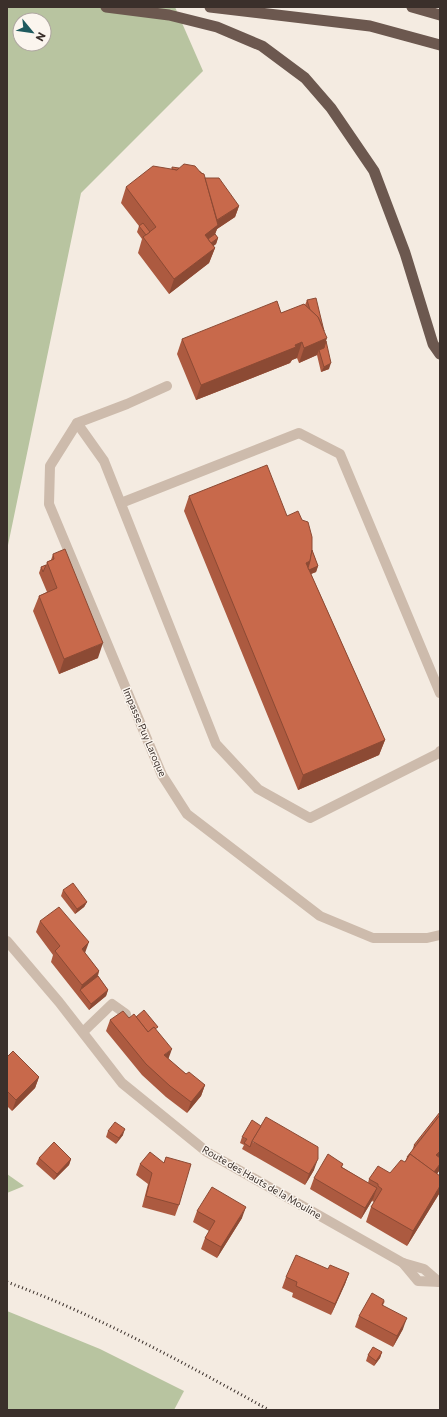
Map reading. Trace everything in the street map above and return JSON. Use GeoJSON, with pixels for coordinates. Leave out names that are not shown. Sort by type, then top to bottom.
{"type":"FeatureCollection","features":[{"type":"Feature","properties":{"kind":"highway"},"geometry":{"type":"LineString","coordinates":[[106,7],[169,15],[217,27],[262,46],[305,78],[331,108],[374,172],[405,253],[433,344],[440,354]]}},
{"type":"Feature","properties":{"kind":"highway"},"geometry":{"type":"LineString","coordinates":[[210,7],[370,26],[440,45]]}},
{"type":"Feature","properties":{"kind":"highway"},"geometry":{"type":"LineString","coordinates":[[412,7],[440,15]]}},
{"type":"Feature","properties":{"kind":"street"},"geometry":{"type":"LineString","coordinates":[[167,386],[127,404],[78,423],[104,460],[216,744],[258,789],[310,818],[439,753],[440,751]]}},
{"type":"Feature","properties":{"kind":"street","name":"Impasse Puy Laroque"},"geometry":{"type":"LineString","coordinates":[[78,423],[50,466],[49,504],[162,775],[187,814],[320,916],[373,938],[427,938],[440,935]]}},
{"type":"Feature","properties":{"kind":"street"},"geometry":{"type":"LineString","coordinates":[[121,503],[299,433],[340,454],[440,694]]}},
{"type":"Feature","properties":{"kind":"street","name":"Route des Hauts de la Mouline"},"geometry":{"type":"LineString","coordinates":[[7,941],[83,1032],[122,1083],[207,1152],[403,1263],[418,1281],[440,1282]]}},
{"type":"Feature","properties":{"kind":"street"},"geometry":{"type":"LineString","coordinates":[[83,1032],[112,1004],[126,1014]]}},
{"type":"Feature","properties":{"kind":"green space"},"geometry":{"type":"Polygon","coordinates":[[[7,7],[175,7],[203,71],[81,193],[7,550],[7,7]]]}},
{"type":"Feature","properties":{"kind":"green space"},"geometry":{"type":"Polygon","coordinates":[[[7,1174],[24,1186],[7,1193],[7,1174]]]}},
{"type":"Feature","properties":{"kind":"green space"},"geometry":{"type":"Polygon","coordinates":[[[7,1311],[100,1349],[184,1391],[174,1410],[7,1410],[7,1311]]]}},
{"type":"Feature","properties":{"kind":"building"},"geometry":{"type":"Polygon","coordinates":[[[184,164],[195,166],[201,173],[204,174],[218,225],[205,235],[215,248],[174,279],[143,237],[156,227],[126,187],[153,166],[177,170],[184,164]]]}},
{"type":"Feature","properties":{"kind":"building"},"geometry":{"type":"Polygon","coordinates":[[[172,167],[179,168],[177,170],[172,169],[172,167]]]}},
{"type":"Feature","properties":{"kind":"building"},"geometry":{"type":"Polygon","coordinates":[[[205,178],[219,178],[239,206],[217,220],[205,178]]]}},
{"type":"Feature","properties":{"kind":"building"},"geometry":{"type":"Polygon","coordinates":[[[143,223],[150,232],[146,235],[139,226],[143,223]]]}},
{"type":"Feature","properties":{"kind":"building"},"geometry":{"type":"Polygon","coordinates":[[[215,234],[218,238],[211,243],[208,239],[215,234]]]}},
{"type":"Feature","properties":{"kind":"building"},"geometry":{"type":"Polygon","coordinates":[[[316,298],[324,331],[318,317],[310,310],[307,300],[316,298]]]}},
{"type":"Feature","properties":{"kind":"building"},"geometry":{"type":"Polygon","coordinates":[[[277,301],[281,313],[304,304],[318,317],[327,338],[304,348],[302,342],[295,345],[296,347],[201,385],[182,339],[277,301]]]}},
{"type":"Feature","properties":{"kind":"building"},"geometry":{"type":"Polygon","coordinates":[[[326,341],[331,363],[324,367],[319,350],[324,348],[326,341]]]}},
{"type":"Feature","properties":{"kind":"building"},"geometry":{"type":"Polygon","coordinates":[[[267,465],[287,516],[298,511],[302,520],[308,522],[312,537],[312,550],[310,561],[306,563],[385,740],[303,775],[189,496],[267,465]]]}},
{"type":"Feature","properties":{"kind":"building"},"geometry":{"type":"Polygon","coordinates":[[[65,549],[103,643],[64,659],[39,596],[57,588],[47,562],[54,559],[53,554],[65,549]]]}},
{"type":"Feature","properties":{"kind":"building"},"geometry":{"type":"Polygon","coordinates":[[[312,550],[318,566],[309,570],[308,568],[312,550]]]}},
{"type":"Feature","properties":{"kind":"building"},"geometry":{"type":"Polygon","coordinates":[[[46,565],[43,572],[41,567],[46,565]]]}},
{"type":"Feature","properties":{"kind":"building"},"geometry":{"type":"Polygon","coordinates":[[[73,883],[87,902],[77,909],[63,890],[73,883]]]}},
{"type":"Feature","properties":{"kind":"building"},"geometry":{"type":"Polygon","coordinates":[[[59,907],[89,942],[82,949],[99,971],[82,985],[55,951],[60,946],[40,921],[59,907]]]}},
{"type":"Feature","properties":{"kind":"building"},"geometry":{"type":"Polygon","coordinates":[[[98,976],[108,990],[91,1004],[80,990],[98,976]]]}},
{"type":"Feature","properties":{"kind":"building"},"geometry":{"type":"Polygon","coordinates":[[[144,1010],[158,1027],[155,1029],[154,1027],[148,1032],[136,1017],[144,1010]]]}},
{"type":"Feature","properties":{"kind":"building"},"geometry":{"type":"Polygon","coordinates":[[[123,1011],[129,1018],[134,1014],[148,1032],[154,1027],[172,1049],[164,1055],[186,1074],[189,1072],[205,1085],[191,1102],[170,1086],[146,1064],[110,1020],[123,1011]]]}},
{"type":"Feature","properties":{"kind":"building"},"geometry":{"type":"Polygon","coordinates":[[[13,1051],[39,1077],[16,1100],[7,1091],[7,1057],[13,1051]]]}},
{"type":"Feature","properties":{"kind":"building"},"geometry":{"type":"Polygon","coordinates":[[[440,1112],[440,1115],[415,1146],[414,1145],[440,1112]]]}},
{"type":"Feature","properties":{"kind":"building"},"geometry":{"type":"Polygon","coordinates":[[[440,1115],[440,1151],[436,1155],[440,1158],[440,1164],[434,1172],[410,1154],[408,1158],[407,1157],[440,1115]]]}},
{"type":"Feature","properties":{"kind":"building"},"geometry":{"type":"Polygon","coordinates":[[[266,1117],[318,1147],[318,1159],[309,1174],[252,1141],[266,1117]]]}},
{"type":"Feature","properties":{"kind":"building"},"geometry":{"type":"Polygon","coordinates":[[[252,1120],[261,1126],[250,1147],[244,1143],[247,1139],[242,1137],[252,1120]]]}},
{"type":"Feature","properties":{"kind":"building"},"geometry":{"type":"Polygon","coordinates":[[[115,1122],[125,1129],[119,1138],[108,1131],[115,1122]]]}},
{"type":"Feature","properties":{"kind":"building"},"geometry":{"type":"Polygon","coordinates":[[[54,1142],[71,1159],[57,1174],[39,1158],[54,1142]]]}},
{"type":"Feature","properties":{"kind":"building"},"geometry":{"type":"Polygon","coordinates":[[[150,1152],[164,1163],[166,1157],[191,1164],[179,1205],[146,1196],[152,1173],[140,1164],[150,1152]]]}},
{"type":"Feature","properties":{"kind":"building"},"geometry":{"type":"Polygon","coordinates":[[[328,1154],[343,1164],[341,1167],[377,1188],[365,1208],[314,1178],[328,1154]]]}},
{"type":"Feature","properties":{"kind":"building"},"geometry":{"type":"Polygon","coordinates":[[[410,1154],[440,1176],[440,1186],[413,1231],[371,1207],[382,1189],[378,1186],[378,1184],[369,1179],[378,1166],[390,1173],[401,1160],[405,1162],[410,1154]]]}},
{"type":"Feature","properties":{"kind":"building"},"geometry":{"type":"Polygon","coordinates":[[[212,1187],[246,1207],[221,1247],[205,1238],[215,1221],[197,1211],[212,1187]]]}},
{"type":"Feature","properties":{"kind":"building"},"geometry":{"type":"Polygon","coordinates":[[[296,1255],[328,1269],[330,1265],[349,1273],[335,1304],[296,1286],[297,1282],[286,1277],[296,1255]]]}},
{"type":"Feature","properties":{"kind":"building"},"geometry":{"type":"Polygon","coordinates":[[[372,1293],[384,1300],[382,1305],[407,1318],[397,1336],[359,1316],[372,1293]]]}},
{"type":"Feature","properties":{"kind":"building"},"geometry":{"type":"Polygon","coordinates":[[[373,1347],[382,1352],[376,1361],[368,1355],[373,1347]]]}},
{"type":"Feature","properties":{"kind":"railway"},"geometry":{"type":"LineString","coordinates":[[7,1282],[41,1295],[141,1341],[269,1410]]}}]}
